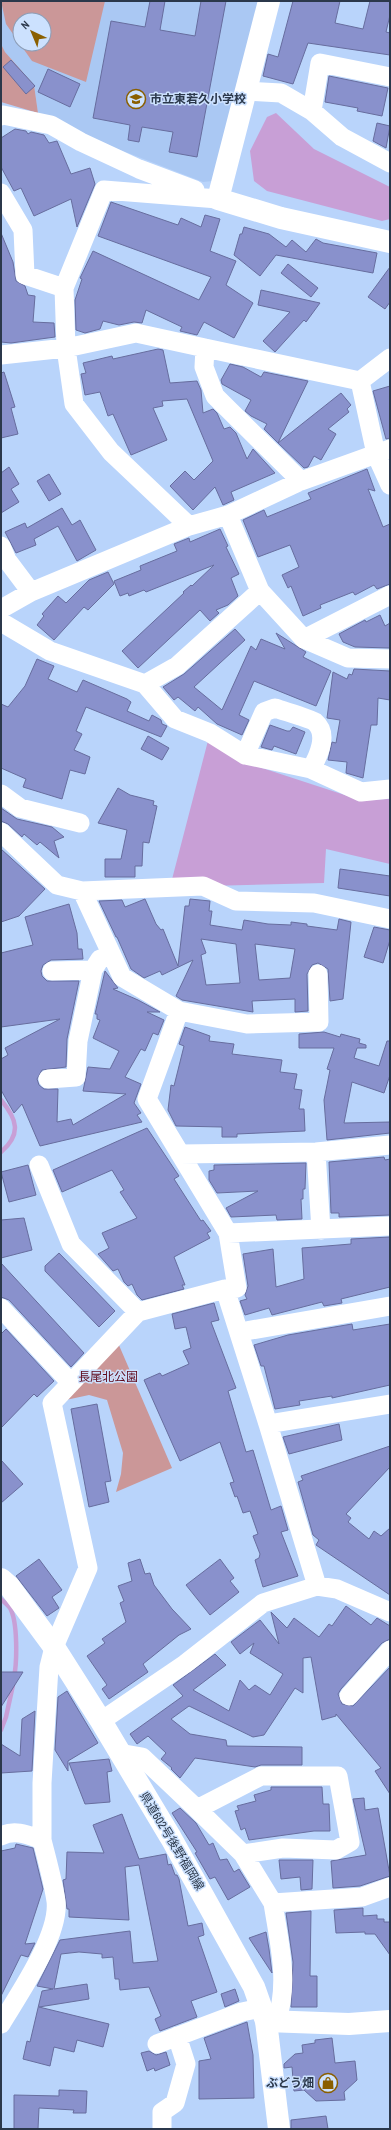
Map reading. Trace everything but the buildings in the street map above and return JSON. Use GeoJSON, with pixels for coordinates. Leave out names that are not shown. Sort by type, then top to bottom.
{"type":"FeatureCollection","features":[{"type":"Feature","properties":{"kind":"main road"},"geometry":{"type":"LineString","coordinates":[[269,1],[218,199],[281,218],[390,242]]}},
{"type":"Feature","properties":{"kind":"main road","name":"県道602号後野福岡線"},"geometry":{"type":"LineString","coordinates":[[1,1579],[9,1586],[54,1647],[172,1838],[254,1987],[268,2017],[279,2129]]}},
{"type":"Feature","properties":{"kind":"main road"},"geometry":{"type":"LineString","coordinates":[[268,2017],[349,2024],[390,2021]]}},
{"type":"Feature","properties":{"kind":"street"},"geometry":{"type":"LineString","coordinates":[[312,111],[320,63],[390,77]]}},
{"type":"Feature","properties":{"kind":"street"},"geometry":{"type":"LineString","coordinates":[[246,91],[281,93],[312,111],[342,137],[390,163]]}},
{"type":"Feature","properties":{"kind":"street"},"geometry":{"type":"LineString","coordinates":[[1,116],[4,115],[50,125],[81,142],[139,169],[218,199]]}},
{"type":"Feature","properties":{"kind":"street"},"geometry":{"type":"LineString","coordinates":[[189,526],[111,452],[74,404],[66,348],[64,288],[104,190],[218,199]]}},
{"type":"Feature","properties":{"kind":"street"},"geometry":{"type":"LineString","coordinates":[[1,193],[23,230],[25,275],[64,288]]}},
{"type":"Feature","properties":{"kind":"street"},"geometry":{"type":"LineString","coordinates":[[1,355],[66,348],[136,333],[360,381],[390,358]]}},
{"type":"Feature","properties":{"kind":"street"},"geometry":{"type":"LineString","coordinates":[[205,348],[204,367],[215,396],[301,481]]}},
{"type":"Feature","properties":{"kind":"street"},"geometry":{"type":"LineString","coordinates":[[360,381],[383,452],[390,485]]}},
{"type":"Feature","properties":{"kind":"street"},"geometry":{"type":"LineString","coordinates":[[1,609],[31,592],[189,526],[228,515],[301,481],[383,452]]}},
{"type":"Feature","properties":{"kind":"street"},"geometry":{"type":"LineString","coordinates":[[228,515],[260,591],[304,639],[348,658],[390,659]]}},
{"type":"Feature","properties":{"kind":"street"},"geometry":{"type":"LineString","coordinates":[[1,546],[7,560],[31,592]]}},
{"type":"Feature","properties":{"kind":"street"},"geometry":{"type":"LineString","coordinates":[[145,684],[177,666],[260,591]]}},
{"type":"Feature","properties":{"kind":"street"},"geometry":{"type":"LineString","coordinates":[[304,639],[390,595]]}},
{"type":"Feature","properties":{"kind":"street"},"geometry":{"type":"LineString","coordinates":[[1,622],[50,651],[145,684],[175,719],[210,733],[244,755],[311,769],[361,792],[390,789]]}},
{"type":"Feature","properties":{"kind":"street"},"geometry":{"type":"LineString","coordinates":[[244,755],[264,712],[276,708],[314,722],[322,735],[318,757],[311,769]]}},
{"type":"Feature","properties":{"kind":"street"},"geometry":{"type":"LineString","coordinates":[[1,794],[20,808],[80,823]]}},
{"type":"Feature","properties":{"kind":"street"},"geometry":{"type":"LineString","coordinates":[[1,832],[57,885],[82,891],[203,886],[236,901],[314,903],[390,919]]}},
{"type":"Feature","properties":{"kind":"street"},"geometry":{"type":"LineString","coordinates":[[82,891],[122,977],[179,1011],[247,1024],[319,1022],[318,974]]}},
{"type":"Feature","properties":{"kind":"street"},"geometry":{"type":"LineString","coordinates":[[48,1079],[76,1078],[78,1041],[93,970],[108,946]]}},
{"type":"Feature","properties":{"kind":"street"},"geometry":{"type":"LineString","coordinates":[[52,971],[93,970]]}},
{"type":"Feature","properties":{"kind":"street"},"geometry":{"type":"LineString","coordinates":[[1,2024],[35,1968],[52,1926],[56,1902],[42,1840],[42,1783],[49,1667],[54,1647],[88,1568],[52,1403],[138,1312],[225,1289],[237,1288],[228,1233],[147,1099],[179,1011]]}},
{"type":"Feature","properties":{"kind":"street"},"geometry":{"type":"LineString","coordinates":[[180,1154],[316,1152],[390,1145]]}},
{"type":"Feature","properties":{"kind":"street"},"geometry":{"type":"LineString","coordinates":[[316,1152],[321,1230]]}},
{"type":"Feature","properties":{"kind":"street"},"geometry":{"type":"LineString","coordinates":[[39,1165],[71,1244],[138,1312]]}},
{"type":"Feature","properties":{"kind":"street"},"geometry":{"type":"LineString","coordinates":[[228,1233],[390,1226]]}},
{"type":"Feature","properties":{"kind":"street"},"geometry":{"type":"LineString","coordinates":[[225,1289],[240,1332],[317,1586]]}},
{"type":"Feature","properties":{"kind":"street"},"geometry":{"type":"LineString","coordinates":[[240,1332],[390,1306]]}},
{"type":"Feature","properties":{"kind":"street"},"geometry":{"type":"LineString","coordinates":[[1,1308],[71,1383]]}},
{"type":"Feature","properties":{"kind":"street"},"geometry":{"type":"LineString","coordinates":[[268,1424],[390,1404]]}},
{"type":"Feature","properties":{"kind":"street"},"geometry":{"type":"LineString","coordinates":[[100,1722],[185,1664],[264,1603],[317,1586],[337,1589],[390,1612]]}},
{"type":"Feature","properties":{"kind":"street"},"geometry":{"type":"LineString","coordinates":[[349,1696],[390,1650]]}},
{"type":"Feature","properties":{"kind":"street"},"geometry":{"type":"LineString","coordinates":[[119,1753],[142,1757],[197,1809],[243,1854],[274,1903],[282,1966],[282,2002],[268,2017],[242,2012],[157,2044]]}},
{"type":"Feature","properties":{"kind":"street"},"geometry":{"type":"LineString","coordinates":[[197,1809],[261,1776],[338,1776],[350,1842],[336,1850],[283,1848],[243,1854]]}},
{"type":"Feature","properties":{"kind":"street"},"geometry":{"type":"LineString","coordinates":[[1,1836],[10,1832],[27,1834],[42,1840]]}},
{"type":"Feature","properties":{"kind":"street"},"geometry":{"type":"LineString","coordinates":[[274,1903],[362,1897],[390,1886]]}},
{"type":"Feature","properties":{"kind":"street"},"geometry":{"type":"LineString","coordinates":[[162,2129],[162,2112],[175,2103],[186,2064],[177,2036]]}},
{"type":"Feature","properties":{"kind":"shaded area","name":"市立東若久小学校"},"geometry":{"type":"Polygon","coordinates":[[[1,1],[262,1],[213,181],[203,182],[110,146],[38,113],[34,85],[5,52],[1,44],[1,1]]]}},
{"type":"Feature","properties":{"kind":"shaded area"},"geometry":{"type":"Polygon","coordinates":[[[276,113],[314,149],[390,187],[390,219],[382,221],[267,191],[254,181],[250,151],[267,117],[276,113]]]}},
{"type":"Feature","properties":{"kind":"shaded area"},"geometry":{"type":"Polygon","coordinates":[[[210,733],[256,766],[360,800],[390,799],[390,864],[326,849],[324,883],[170,887],[210,733]]]}},
{"type":"Feature","properties":{"kind":"green space"},"geometry":{"type":"Polygon","coordinates":[[[1,1],[105,1],[86,82],[32,61],[26,52],[52,52],[52,12],[12,12],[12,33],[6,24],[1,1]]]}},
{"type":"Feature","properties":{"kind":"green space"},"geometry":{"type":"Polygon","coordinates":[[[1,44],[5,52],[34,85],[38,113],[1,102],[1,44]]]}},
{"type":"Feature","properties":{"kind":"green space","name":"長尾北公園"},"geometry":{"type":"Polygon","coordinates":[[[115,1336],[172,1468],[116,1492],[121,1474],[123,1453],[107,1400],[89,1395],[52,1403],[115,1336]]]}},
{"type":"Feature","properties":{"kind":"waterway"},"geometry":{"type":"LineString","coordinates":[[1,1100],[11,1114],[15,1126],[12,1139],[1,1152]]}},
{"type":"Feature","properties":{"kind":"waterway"},"geometry":{"type":"LineString","coordinates":[[1,1599],[10,1608],[13,1614],[16,1632],[16,1662],[14,1678]]}},
{"type":"Feature","properties":{"kind":"waterway"},"geometry":{"type":"LineString","coordinates":[[1,1730],[6,1717],[13,1685]]}},
{"type":"Feature","properties":{"kind":"place","name":"市立東若久小学校"},"geometry":{"type":"Point","coordinates":[136,99]}},
{"type":"Feature","properties":{"kind":"place","name":"ぶどう畑"},"geometry":{"type":"Point","coordinates":[328,2083]}}]}
